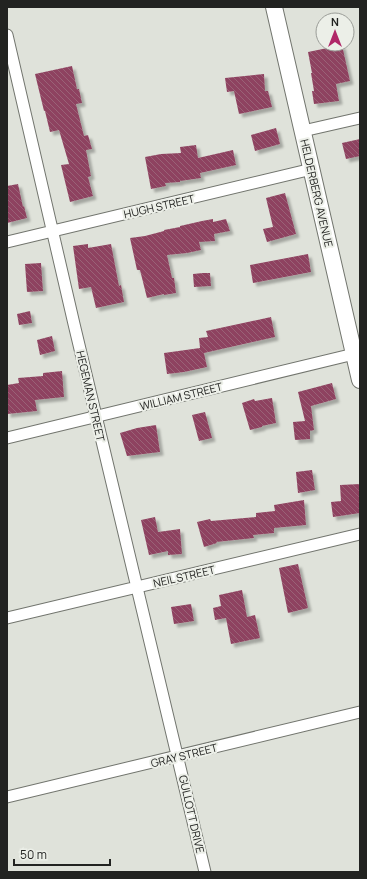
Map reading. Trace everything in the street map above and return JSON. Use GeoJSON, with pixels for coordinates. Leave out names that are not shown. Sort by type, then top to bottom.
{"type":"FeatureCollection","features":[{"type":"Feature","properties":{"kind":"street","name":"HELDERBERG AVENUE"},"geometry":{"type":"LineString","coordinates":[[274,7],[360,380]]}},
{"type":"Feature","properties":{"kind":"street","name":"HEGEMAN STREET"},"geometry":{"type":"LineString","coordinates":[[7,35],[52,231],[178,756]]}},
{"type":"Feature","properties":{"kind":"street"},"geometry":{"type":"LineString","coordinates":[[303,131],[360,118]]}},
{"type":"Feature","properties":{"kind":"street","name":"HUGH STREET"},"geometry":{"type":"LineString","coordinates":[[7,242],[312,169]]}},
{"type":"Feature","properties":{"kind":"street","name":"WILLIAM STREET"},"geometry":{"type":"LineString","coordinates":[[7,438],[354,354]]}},
{"type":"Feature","properties":{"kind":"street","name":"NEIL STREET"},"geometry":{"type":"LineString","coordinates":[[7,618],[360,534]]}},
{"type":"Feature","properties":{"kind":"street","name":"GRAY STREET"},"geometry":{"type":"LineString","coordinates":[[7,798],[360,712]]}},
{"type":"Feature","properties":{"kind":"street","name":"GULLOTT DRIVE"},"geometry":{"type":"LineString","coordinates":[[178,756],[205,872]]}},
{"type":"Feature","properties":{"kind":"building"},"geometry":{"type":"Polygon","coordinates":[[[315,51],[315,52],[344,52],[350,81],[336,84],[339,101],[314,104],[312,73],[308,52],[315,51]]]}},
{"type":"Feature","properties":{"kind":"building"},"geometry":{"type":"Polygon","coordinates":[[[72,66],[82,103],[76,104],[84,136],[88,135],[92,149],[86,150],[91,176],[88,177],[93,196],[70,202],[61,165],[69,164],[59,130],[50,132],[35,74],[72,66]]]}},
{"type":"Feature","properties":{"kind":"building"},"geometry":{"type":"Polygon","coordinates":[[[264,74],[265,91],[268,91],[272,107],[239,114],[234,91],[227,92],[225,78],[264,74]]]}},
{"type":"Feature","properties":{"kind":"building"},"geometry":{"type":"Polygon","coordinates":[[[276,128],[280,144],[255,151],[251,135],[276,128]]]}},
{"type":"Feature","properties":{"kind":"building"},"geometry":{"type":"Polygon","coordinates":[[[360,139],[360,156],[346,159],[342,143],[360,139]]]}},
{"type":"Feature","properties":{"kind":"building"},"geometry":{"type":"Polygon","coordinates":[[[196,145],[198,158],[233,150],[236,165],[200,173],[201,178],[165,183],[166,186],[151,189],[145,157],[161,154],[181,153],[180,147],[196,145]]]}},
{"type":"Feature","properties":{"kind":"building"},"geometry":{"type":"Polygon","coordinates":[[[18,184],[27,218],[7,223],[7,186],[18,184]]]}},
{"type":"Feature","properties":{"kind":"building"},"geometry":{"type":"Polygon","coordinates":[[[285,193],[296,234],[267,242],[263,229],[273,227],[266,198],[285,193]]]}},
{"type":"Feature","properties":{"kind":"building"},"geometry":{"type":"Polygon","coordinates":[[[213,219],[213,222],[226,219],[230,231],[214,234],[215,241],[199,242],[201,250],[167,255],[172,278],[174,278],[176,293],[147,298],[140,270],[137,270],[130,238],[145,236],[180,226],[213,219]]]}},
{"type":"Feature","properties":{"kind":"building"},"geometry":{"type":"Polygon","coordinates":[[[88,244],[88,248],[111,244],[119,286],[121,285],[124,302],[96,308],[91,287],[79,289],[73,246],[88,244]]]}},
{"type":"Feature","properties":{"kind":"building"},"geometry":{"type":"Polygon","coordinates":[[[308,254],[311,272],[253,283],[250,265],[308,254]]]}},
{"type":"Feature","properties":{"kind":"building"},"geometry":{"type":"Polygon","coordinates":[[[41,263],[43,291],[27,292],[25,264],[41,263]]]}},
{"type":"Feature","properties":{"kind":"building"},"geometry":{"type":"Polygon","coordinates":[[[210,273],[211,286],[194,287],[193,274],[210,273]]]}},
{"type":"Feature","properties":{"kind":"building"},"geometry":{"type":"Polygon","coordinates":[[[30,311],[32,323],[19,325],[17,314],[30,311]]]}},
{"type":"Feature","properties":{"kind":"building"},"geometry":{"type":"Polygon","coordinates":[[[271,317],[275,337],[204,353],[207,367],[167,374],[164,353],[200,348],[199,338],[208,337],[206,331],[271,317]]]}},
{"type":"Feature","properties":{"kind":"building"},"geometry":{"type":"Polygon","coordinates":[[[52,336],[55,351],[40,355],[37,340],[52,336]]]}},
{"type":"Feature","properties":{"kind":"building"},"geometry":{"type":"Polygon","coordinates":[[[62,371],[64,397],[35,400],[37,411],[7,414],[7,385],[19,383],[18,378],[43,376],[43,373],[62,371]]]}},
{"type":"Feature","properties":{"kind":"building"},"geometry":{"type":"Polygon","coordinates":[[[332,383],[336,399],[311,406],[314,430],[310,431],[310,439],[295,440],[293,422],[305,421],[298,392],[332,383]]]}},
{"type":"Feature","properties":{"kind":"building"},"geometry":{"type":"Polygon","coordinates":[[[272,398],[276,423],[250,430],[242,403],[254,399],[255,401],[272,398]]]}},
{"type":"Feature","properties":{"kind":"building"},"geometry":{"type":"Polygon","coordinates":[[[205,412],[212,438],[199,441],[192,415],[205,412]]]}},
{"type":"Feature","properties":{"kind":"building"},"geometry":{"type":"Polygon","coordinates":[[[156,425],[160,452],[127,456],[120,433],[156,425]]]}},
{"type":"Feature","properties":{"kind":"building"},"geometry":{"type":"Polygon","coordinates":[[[312,470],[315,490],[298,493],[296,472],[312,470]]]}},
{"type":"Feature","properties":{"kind":"building"},"geometry":{"type":"Polygon","coordinates":[[[360,484],[360,513],[333,517],[331,502],[341,501],[340,485],[360,484]]]}},
{"type":"Feature","properties":{"kind":"building"},"geometry":{"type":"Polygon","coordinates":[[[304,500],[306,525],[274,528],[274,533],[253,535],[254,538],[216,542],[217,543],[204,547],[197,522],[210,519],[211,521],[256,517],[256,513],[275,511],[274,505],[304,500]]]}},
{"type":"Feature","properties":{"kind":"building"},"geometry":{"type":"Polygon","coordinates":[[[155,517],[158,532],[180,529],[182,554],[168,555],[168,551],[149,555],[141,520],[155,517]]]}},
{"type":"Feature","properties":{"kind":"building"},"geometry":{"type":"Polygon","coordinates":[[[298,564],[308,608],[288,613],[279,568],[298,564]]]}},
{"type":"Feature","properties":{"kind":"building"},"geometry":{"type":"Polygon","coordinates":[[[242,590],[247,617],[255,615],[260,638],[231,644],[226,618],[215,620],[213,608],[221,606],[219,595],[242,590]]]}},
{"type":"Feature","properties":{"kind":"building"},"geometry":{"type":"Polygon","coordinates":[[[191,604],[194,621],[174,624],[171,607],[191,604]]]}}]}
